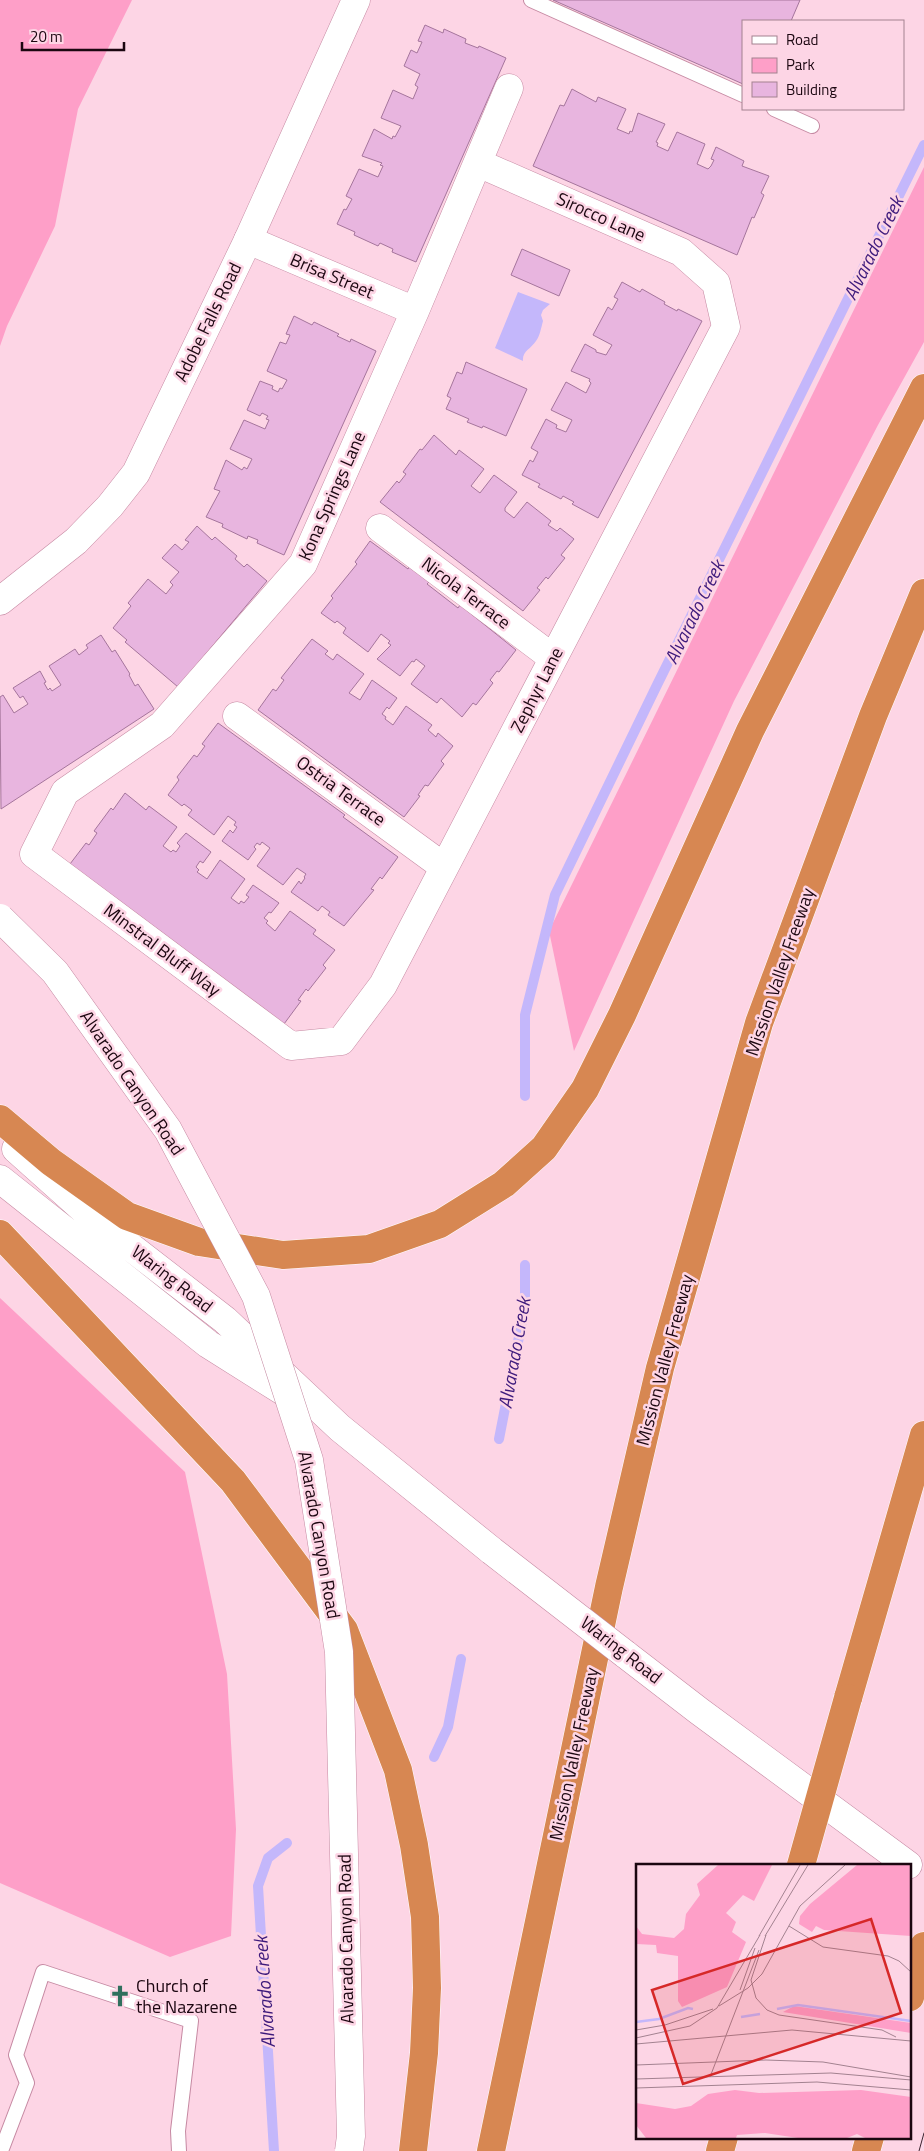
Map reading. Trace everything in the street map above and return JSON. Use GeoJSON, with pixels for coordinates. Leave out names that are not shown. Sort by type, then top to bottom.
{"type":"FeatureCollection","features":[{"type":"Feature","properties":{"kind":"highway"},"geometry":{"type":"LineString","coordinates":[[0,1119],[51,1162],[127,1216],[199,1242],[283,1255],[369,1249],[440,1224],[504,1184],[544,1148],[585,1088],[622,1015],[750,731],[924,388]]}},
{"type":"Feature","properties":{"kind":"highway","name":"Mission Valley Freeway"},"geometry":{"type":"LineString","coordinates":[[491,2151],[607,1596],[660,1368],[759,1023],[873,716],[924,593]]}},
{"type":"Feature","properties":{"kind":"highway"},"geometry":{"type":"LineString","coordinates":[[0,1234],[233,1481],[344,1630],[398,1770],[414,1845],[424,1917],[427,1988],[425,2044],[413,2151]]}},
{"type":"Feature","properties":{"kind":"highway"},"geometry":{"type":"LineString","coordinates":[[801,1864],[924,1435]]}},
{"type":"Feature","properties":{"kind":"highway"},"geometry":{"type":"LineString","coordinates":[[912,1991],[923,1957]]}},
{"type":"Feature","properties":{"kind":"highway"},"geometry":{"type":"LineString","coordinates":[[720,2151],[724,2138]]}},
{"type":"Feature","properties":{"kind":"highway"},"geometry":{"type":"LineString","coordinates":[[866,2151],[870,2138]]}},
{"type":"Feature","properties":{"kind":"street","name":"Adobe Falls Road"},"geometry":{"type":"LineString","coordinates":[[0,601],[76,541],[110,506],[136,473],[248,240],[356,0]]}},
{"type":"Feature","properties":{"kind":"street","name":"Kona Springs Lane"},"geometry":{"type":"LineString","coordinates":[[34,854],[65,792],[162,725],[303,564],[415,311],[509,88]]}},
{"type":"Feature","properties":{"kind":"street","name":"Sirocco Lane"},"geometry":{"type":"LineString","coordinates":[[478,164],[681,252],[716,283]]}},
{"type":"Feature","properties":{"kind":"street","name":"Brisa Street"},"geometry":{"type":"LineString","coordinates":[[248,240],[415,311]]}},
{"type":"Feature","properties":{"kind":"street","name":"Zephyr Lane"},"geometry":{"type":"LineString","coordinates":[[290,1046],[341,1041],[383,985],[726,327],[716,283]]}},
{"type":"Feature","properties":{"kind":"street","name":"Nicola Terrace"},"geometry":{"type":"LineString","coordinates":[[380,528],[553,658]]}},
{"type":"Feature","properties":{"kind":"street","name":"Ostria Terrace"},"geometry":{"type":"LineString","coordinates":[[238,716],[444,867]]}},
{"type":"Feature","properties":{"kind":"street","name":"Minstral Bluff Way"},"geometry":{"type":"LineString","coordinates":[[34,854],[290,1046]]}},
{"type":"Feature","properties":{"kind":"street","name":"Alvarado Canyon Road"},"geometry":{"type":"LineString","coordinates":[[0,918],[55,972],[168,1130],[256,1296],[309,1460],[339,1652],[350,2116],[349,2151]]}},
{"type":"Feature","properties":{"kind":"street","name":"Waring Road"},"geometry":{"type":"LineString","coordinates":[[0,1134],[92,1217],[226,1320],[340,1428],[492,1551],[699,1711],[906,1864]]}},
{"type":"Feature","properties":{"kind":"street","name":"Waring Road"},"geometry":{"type":"LineString","coordinates":[[0,1179],[208,1344],[340,1428]]}},
{"type":"Feature","properties":{"kind":"street","name":"Waring Road"},"geometry":{"type":"LineString","coordinates":[[912,1868],[924,1876]]}},
{"type":"Feature","properties":{"kind":"lane"},"geometry":{"type":"LineString","coordinates":[[531,0],[742,95]]}},
{"type":"Feature","properties":{"kind":"lane"},"geometry":{"type":"LineString","coordinates":[[776,110],[812,126]]}},
{"type":"Feature","properties":{"kind":"lane"},"geometry":{"type":"LineString","coordinates":[[1,2151],[27,2083],[16,2055],[43,1972],[191,2021],[178,2131],[179,2151]]}},
{"type":"Feature","properties":{"kind":"green space"},"geometry":{"type":"Polygon","coordinates":[[[0,0],[132,0],[78,109],[55,226],[7,326],[0,346],[0,0]]]}},
{"type":"Feature","properties":{"kind":"green space"},"geometry":{"type":"Polygon","coordinates":[[[924,167],[924,342],[878,425],[734,701],[574,1051],[549,931],[924,167]]]}},
{"type":"Feature","properties":{"kind":"green space"},"geometry":{"type":"Polygon","coordinates":[[[0,1298],[185,1472],[227,1674],[236,1829],[231,1936],[170,1957],[0,1883],[0,1298]]]}},
{"type":"Feature","properties":{"kind":"shaded area"},"geometry":{"type":"Polygon","coordinates":[[[518,292],[550,304],[543,310],[541,315],[543,321],[538,337],[534,344],[525,352],[523,361],[495,348],[518,292]]]}},
{"type":"Feature","properties":{"kind":"building"},"geometry":{"type":"Polygon","coordinates":[[[553,0],[800,0],[791,20],[742,20],[742,84],[553,0]]]}},
{"type":"Feature","properties":{"kind":"building"},"geometry":{"type":"Polygon","coordinates":[[[425,25],[443,33],[444,29],[466,39],[465,43],[478,48],[479,46],[506,58],[416,262],[392,252],[393,249],[380,243],[378,246],[354,235],[355,232],[337,224],[344,209],[346,210],[352,199],[346,196],[359,169],[378,177],[383,166],[380,165],[382,163],[362,156],[374,129],[392,139],[401,126],[381,118],[393,90],[413,99],[418,87],[415,85],[420,74],[404,66],[411,50],[417,53],[422,42],[418,41],[425,25]]]}},
{"type":"Feature","properties":{"kind":"building"},"geometry":{"type":"Polygon","coordinates":[[[572,89],[596,102],[598,97],[626,109],[617,129],[629,134],[630,131],[632,132],[638,113],[665,124],[656,142],[658,143],[657,146],[668,151],[677,132],[705,144],[697,164],[708,169],[714,160],[711,159],[716,147],[744,161],[742,166],[769,176],[761,193],[764,195],[754,218],[752,217],[737,255],[533,166],[560,105],[564,106],[572,89]]]}},
{"type":"Feature","properties":{"kind":"building"},"geometry":{"type":"Polygon","coordinates":[[[522,249],[570,270],[559,296],[511,275],[522,249]]]}},
{"type":"Feature","properties":{"kind":"building"},"geometry":{"type":"Polygon","coordinates":[[[622,282],[640,292],[642,289],[677,311],[678,309],[702,321],[598,518],[572,504],[574,502],[563,496],[561,499],[538,487],[540,484],[522,475],[530,460],[533,462],[538,452],[531,448],[546,419],[557,425],[556,428],[566,432],[572,420],[551,410],[566,382],[586,393],[591,383],[590,379],[571,371],[585,344],[596,350],[596,352],[606,355],[612,345],[593,335],[608,307],[612,310],[618,299],[614,297],[622,282]]]}},
{"type":"Feature","properties":{"kind":"building"},"geometry":{"type":"Polygon","coordinates":[[[294,316],[312,325],[314,322],[339,334],[337,336],[350,342],[351,339],[376,351],[284,555],[257,543],[258,540],[248,536],[247,539],[222,527],[223,524],[206,517],[220,491],[214,489],[226,460],[242,470],[244,467],[247,469],[252,459],[230,449],[244,420],[265,429],[269,420],[266,419],[268,416],[262,413],[260,416],[247,410],[260,381],[273,386],[272,389],[278,392],[287,380],[267,371],[280,342],[286,344],[290,335],[286,334],[294,316]]]}},
{"type":"Feature","properties":{"kind":"building"},"geometry":{"type":"Polygon","coordinates":[[[466,362],[527,389],[506,436],[483,426],[482,428],[467,422],[469,419],[446,409],[451,398],[447,396],[457,372],[462,374],[466,362]]]}},
{"type":"Feature","properties":{"kind":"building"},"geometry":{"type":"Polygon","coordinates":[[[434,435],[456,455],[459,450],[484,469],[471,486],[480,493],[494,475],[517,492],[505,508],[505,511],[514,518],[527,502],[551,521],[548,525],[557,531],[560,528],[574,539],[561,555],[565,558],[548,579],[546,577],[537,588],[540,590],[523,611],[380,502],[397,481],[399,483],[406,474],[403,472],[420,449],[422,450],[434,435]]]}},
{"type":"Feature","properties":{"kind":"building"},"geometry":{"type":"Polygon","coordinates":[[[197,526],[212,540],[215,537],[237,556],[235,559],[244,567],[247,564],[267,581],[178,687],[125,642],[127,640],[113,628],[131,606],[128,603],[148,579],[166,594],[173,585],[170,582],[179,572],[162,558],[175,544],[182,550],[189,542],[185,540],[197,526]]]}},
{"type":"Feature","properties":{"kind":"building"},"geometry":{"type":"Polygon","coordinates":[[[370,541],[429,582],[427,584],[458,608],[460,605],[516,650],[499,672],[497,671],[490,680],[493,683],[476,705],[473,703],[462,717],[441,698],[437,703],[411,684],[425,666],[416,659],[414,662],[412,661],[400,676],[377,659],[391,645],[388,643],[390,641],[381,634],[368,652],[343,633],[346,628],[321,613],[333,598],[331,596],[357,564],[355,562],[370,541]]]}},
{"type":"Feature","properties":{"kind":"building"},"geometry":{"type":"Polygon","coordinates":[[[101,635],[112,652],[115,650],[135,686],[138,684],[154,709],[1,809],[0,697],[3,695],[14,713],[28,704],[23,696],[20,698],[13,688],[40,671],[48,690],[50,688],[52,691],[61,685],[49,666],[75,649],[79,655],[88,648],[86,645],[101,635]]]}},
{"type":"Feature","properties":{"kind":"building"},"geometry":{"type":"Polygon","coordinates":[[[312,639],[328,651],[325,654],[333,660],[337,654],[364,674],[349,693],[360,700],[372,680],[397,698],[389,709],[387,707],[382,714],[386,717],[385,719],[393,725],[406,706],[432,725],[428,730],[436,737],[438,733],[453,746],[441,761],[444,764],[428,786],[425,785],[418,795],[420,796],[404,817],[258,710],[273,689],[276,691],[284,680],[281,678],[312,639]]]}},
{"type":"Feature","properties":{"kind":"building"},"geometry":{"type":"Polygon","coordinates":[[[218,723],[345,815],[343,817],[398,857],[382,879],[380,877],[371,889],[374,890],[344,926],[328,915],[330,912],[322,906],[318,911],[291,892],[299,881],[301,884],[306,874],[297,868],[283,885],[257,866],[270,848],[262,842],[260,845],[257,843],[254,847],[256,849],[248,860],[222,841],[230,830],[233,833],[237,827],[234,825],[236,822],[228,816],[214,835],[188,815],[192,810],[184,804],[182,806],[168,795],[179,780],[177,777],[194,755],[197,757],[205,746],[202,744],[218,723]]]}},
{"type":"Feature","properties":{"kind":"building"},"geometry":{"type":"Polygon","coordinates":[[[125,793],[146,810],[149,806],[177,827],[163,846],[171,852],[173,850],[176,852],[180,846],[177,843],[186,833],[211,852],[203,863],[200,861],[196,867],[199,870],[197,872],[207,879],[220,860],[245,879],[231,898],[239,904],[241,901],[244,903],[249,897],[246,895],[253,885],[279,903],[264,918],[268,921],[266,923],[275,931],[290,911],[316,930],[313,934],[335,950],[323,965],[326,968],[308,991],[306,989],[298,1000],[301,1001],[284,1024],[70,864],[86,843],[89,845],[97,833],[94,831],[125,793]]]}},
{"type":"Feature","properties":{"kind":"waterway","name":"Alvarado Creek"},"geometry":{"type":"LineString","coordinates":[[525,1096],[525,1015],[555,895],[924,145]]}},
{"type":"Feature","properties":{"kind":"waterway","name":"Alvarado Creek"},"geometry":{"type":"LineString","coordinates":[[499,1439],[525,1306],[525,1265]]}},
{"type":"Feature","properties":{"kind":"waterway","name":"Alvarado Creek"},"geometry":{"type":"LineString","coordinates":[[434,1757],[448,1727],[461,1659]]}},
{"type":"Feature","properties":{"kind":"waterway","name":"Alvarado Creek"},"geometry":{"type":"LineString","coordinates":[[274,2151],[258,1886],[268,1858],[287,1843]]}},
{"type":"Feature","properties":{"kind":"tram line"},"geometry":{"type":"LineString","coordinates":[[919,2151],[924,2133]]}},
{"type":"Feature","properties":{"kind":"place","name":"Church of the Nazarene"},"geometry":{"type":"Point","coordinates":[120,1996]}}]}
